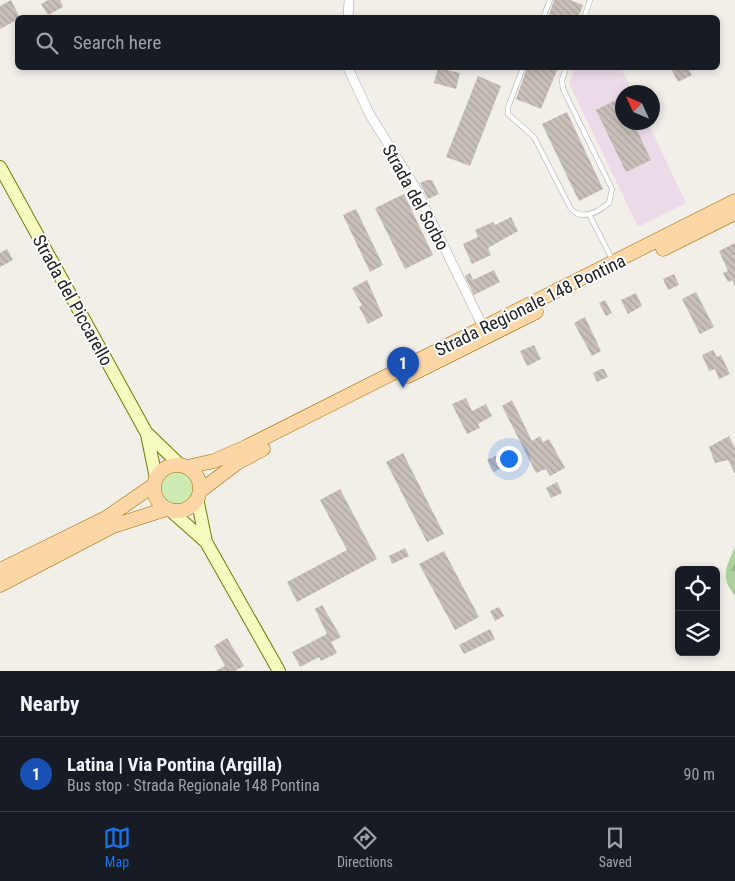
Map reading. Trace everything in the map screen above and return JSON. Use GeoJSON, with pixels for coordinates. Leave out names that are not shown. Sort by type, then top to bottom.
{"type":"FeatureCollection","features":[{"type":"Feature","properties":{"kind":"main road","name":"Strada Regionale 148 Pontina"},"geometry":{"type":"LineString","coordinates":[[0,570],[106,518],[155,481],[166,468],[220,458],[246,447],[735,201]]}},
{"type":"Feature","properties":{"kind":"main road","name":"Strada Regionale 148 Pontina"},"geometry":{"type":"LineString","coordinates":[[0,585],[113,526],[168,509],[188,508],[198,495],[248,457],[735,213]]}},
{"type":"Feature","properties":{"kind":"main road"},"geometry":{"type":"LineString","coordinates":[[183,466],[197,477],[198,495]]}},
{"type":"Feature","properties":{"kind":"main road"},"geometry":{"type":"LineString","coordinates":[[155,481],[156,499],[168,509]]}},
{"type":"Feature","properties":{"kind":"street"},"geometry":{"type":"LineString","coordinates":[[348,15],[350,0]]}},
{"type":"Feature","properties":{"kind":"street","name":"Strada del Sorbo"},"geometry":{"type":"LineString","coordinates":[[349,70],[370,115],[415,187],[484,327]]}},
{"type":"Feature","properties":{"kind":"street","name":"Strada del Piccarello"},"geometry":{"type":"LineString","coordinates":[[0,167],[146,432],[155,481]]}},
{"type":"Feature","properties":{"kind":"street","name":"Strada del Piccarello"},"geometry":{"type":"LineString","coordinates":[[146,432],[183,466]]}},
{"type":"Feature","properties":{"kind":"street"},"geometry":{"type":"LineString","coordinates":[[198,495],[206,542],[278,671]]}},
{"type":"Feature","properties":{"kind":"street"},"geometry":{"type":"LineString","coordinates":[[168,509],[206,542]]}},
{"type":"Feature","properties":{"kind":"lane"},"geometry":{"type":"LineString","coordinates":[[544,15],[550,0]]}},
{"type":"Feature","properties":{"kind":"lane"},"geometry":{"type":"LineString","coordinates":[[585,15],[590,0]]}},
{"type":"Feature","properties":{"kind":"lane"},"geometry":{"type":"LineString","coordinates":[[523,70],[508,107],[508,114],[534,137],[570,210],[581,216],[589,214],[609,203],[612,190],[563,89],[562,80],[565,70]]}},
{"type":"Feature","properties":{"kind":"lane"},"geometry":{"type":"LineString","coordinates":[[589,214],[614,263]]}},
{"type":"Feature","properties":{"kind":"shaded area"},"geometry":{"type":"Polygon","coordinates":[[[574,70],[622,70],[630,85],[615,85],[615,130],[651,130],[686,203],[638,227],[569,83],[574,70]]]}},
{"type":"Feature","properties":{"kind":"green space"},"geometry":{"type":"Polygon","coordinates":[[[177,469],[190,475],[196,488],[190,501],[177,507],[164,501],[158,488],[164,475],[177,469]]]}},
{"type":"Feature","properties":{"kind":"green space"},"geometry":{"type":"Polygon","coordinates":[[[735,547],[735,595],[727,583],[726,571],[735,547]]]}},
{"type":"Feature","properties":{"kind":"building"},"geometry":{"type":"Polygon","coordinates":[[[11,0],[18,15],[15,15],[15,21],[0,29],[0,6],[11,0]]]}},
{"type":"Feature","properties":{"kind":"building"},"geometry":{"type":"Polygon","coordinates":[[[48,0],[60,0],[63,7],[48,15],[41,4],[48,0]]]}},
{"type":"Feature","properties":{"kind":"building"},"geometry":{"type":"Polygon","coordinates":[[[554,0],[570,0],[583,5],[579,15],[549,15],[554,0]]]}},
{"type":"Feature","properties":{"kind":"building"},"geometry":{"type":"Polygon","coordinates":[[[437,70],[460,73],[456,89],[434,83],[437,70]]]}},
{"type":"Feature","properties":{"kind":"building"},"geometry":{"type":"Polygon","coordinates":[[[526,70],[557,70],[541,109],[516,99],[526,70]]]}},
{"type":"Feature","properties":{"kind":"building"},"geometry":{"type":"Polygon","coordinates":[[[672,70],[689,70],[692,75],[678,82],[672,70]]]}},
{"type":"Feature","properties":{"kind":"building"},"geometry":{"type":"Polygon","coordinates":[[[478,76],[501,86],[470,166],[446,157],[478,76]]]}},
{"type":"Feature","properties":{"kind":"building"},"geometry":{"type":"Polygon","coordinates":[[[615,100],[615,130],[637,130],[651,160],[626,172],[596,110],[615,100]]]}},
{"type":"Feature","properties":{"kind":"building"},"geometry":{"type":"Polygon","coordinates":[[[567,112],[603,189],[579,201],[542,124],[567,112]]]}},
{"type":"Feature","properties":{"kind":"building"},"geometry":{"type":"Polygon","coordinates":[[[432,180],[439,194],[428,199],[420,183],[432,180]]]}},
{"type":"Feature","properties":{"kind":"building"},"geometry":{"type":"Polygon","coordinates":[[[404,194],[433,255],[405,269],[375,208],[404,194]]]}},
{"type":"Feature","properties":{"kind":"building"},"geometry":{"type":"Polygon","coordinates":[[[356,209],[383,265],[370,272],[343,215],[356,209]]]}},
{"type":"Feature","properties":{"kind":"building"},"geometry":{"type":"Polygon","coordinates":[[[511,217],[518,231],[488,248],[491,255],[472,264],[463,244],[478,237],[475,230],[493,222],[495,225],[511,217]]]}},
{"type":"Feature","properties":{"kind":"building"},"geometry":{"type":"Polygon","coordinates":[[[735,243],[735,286],[732,280],[728,282],[723,273],[728,271],[719,251],[735,243]]]}},
{"type":"Feature","properties":{"kind":"building"},"geometry":{"type":"Polygon","coordinates":[[[7,249],[13,260],[0,267],[0,253],[7,249]]]}},
{"type":"Feature","properties":{"kind":"building"},"geometry":{"type":"Polygon","coordinates":[[[494,270],[500,282],[474,295],[465,276],[470,273],[473,280],[494,270]]]}},
{"type":"Feature","properties":{"kind":"building"},"geometry":{"type":"Polygon","coordinates":[[[674,274],[679,285],[668,290],[663,279],[674,274]]]}},
{"type":"Feature","properties":{"kind":"building"},"geometry":{"type":"Polygon","coordinates":[[[367,280],[383,316],[368,324],[359,307],[362,305],[352,288],[367,280]]]}},
{"type":"Feature","properties":{"kind":"building"},"geometry":{"type":"Polygon","coordinates":[[[696,292],[714,327],[700,334],[682,299],[696,292]]]}},
{"type":"Feature","properties":{"kind":"building"},"geometry":{"type":"Polygon","coordinates":[[[636,293],[642,306],[628,314],[621,300],[636,293]]]}},
{"type":"Feature","properties":{"kind":"building"},"geometry":{"type":"Polygon","coordinates":[[[605,300],[612,313],[606,316],[599,303],[605,300]]]}},
{"type":"Feature","properties":{"kind":"building"},"geometry":{"type":"Polygon","coordinates":[[[585,317],[601,351],[592,356],[574,323],[585,317]]]}},
{"type":"Feature","properties":{"kind":"building"},"geometry":{"type":"Polygon","coordinates":[[[534,345],[541,359],[527,366],[520,351],[534,345]]]}},
{"type":"Feature","properties":{"kind":"building"},"geometry":{"type":"Polygon","coordinates":[[[713,350],[717,357],[721,355],[730,374],[719,379],[715,369],[709,371],[702,355],[713,350]]]}},
{"type":"Feature","properties":{"kind":"building"},"geometry":{"type":"Polygon","coordinates":[[[604,369],[608,377],[597,382],[593,373],[604,369]]]}},
{"type":"Feature","properties":{"kind":"building"},"geometry":{"type":"Polygon","coordinates":[[[466,398],[472,411],[486,404],[492,416],[478,424],[480,428],[467,434],[452,404],[466,398]]]}},
{"type":"Feature","properties":{"kind":"building"},"geometry":{"type":"Polygon","coordinates":[[[512,400],[532,441],[540,436],[543,442],[549,439],[565,468],[550,476],[546,469],[536,473],[502,406],[512,400]]]}},
{"type":"Feature","properties":{"kind":"building"},"geometry":{"type":"Polygon","coordinates":[[[729,436],[735,448],[735,474],[728,460],[715,463],[709,447],[729,436]]]}},
{"type":"Feature","properties":{"kind":"building"},"geometry":{"type":"Polygon","coordinates":[[[403,453],[444,534],[427,542],[386,462],[403,453]]]}},
{"type":"Feature","properties":{"kind":"building"},"geometry":{"type":"Polygon","coordinates":[[[499,454],[505,466],[494,472],[487,460],[499,454]]]}},
{"type":"Feature","properties":{"kind":"building"},"geometry":{"type":"Polygon","coordinates":[[[557,482],[562,493],[551,498],[546,488],[557,482]]]}},
{"type":"Feature","properties":{"kind":"building"},"geometry":{"type":"Polygon","coordinates":[[[340,489],[377,559],[297,602],[287,582],[347,550],[320,500],[340,489]]]}},
{"type":"Feature","properties":{"kind":"building"},"geometry":{"type":"Polygon","coordinates":[[[405,548],[409,556],[392,564],[389,556],[405,548]]]}},
{"type":"Feature","properties":{"kind":"building"},"geometry":{"type":"Polygon","coordinates":[[[444,551],[479,617],[455,630],[419,564],[444,551]]]}},
{"type":"Feature","properties":{"kind":"building"},"geometry":{"type":"Polygon","coordinates":[[[322,605],[341,637],[331,642],[337,653],[321,661],[319,657],[300,667],[292,652],[327,634],[315,609],[322,605]]]}},
{"type":"Feature","properties":{"kind":"building"},"geometry":{"type":"Polygon","coordinates":[[[499,607],[504,616],[495,621],[490,611],[499,607]]]}},
{"type":"Feature","properties":{"kind":"building"},"geometry":{"type":"Polygon","coordinates":[[[490,629],[495,639],[464,654],[459,645],[490,629]]]}},
{"type":"Feature","properties":{"kind":"building"},"geometry":{"type":"Polygon","coordinates":[[[227,638],[244,666],[235,671],[215,671],[225,666],[214,646],[227,638]]]}},
{"type":"Feature","properties":{"kind":"place","name":"Latina | Via Pontina (Argilla)"},"geometry":{"type":"Point","coordinates":[403,388]}}]}
